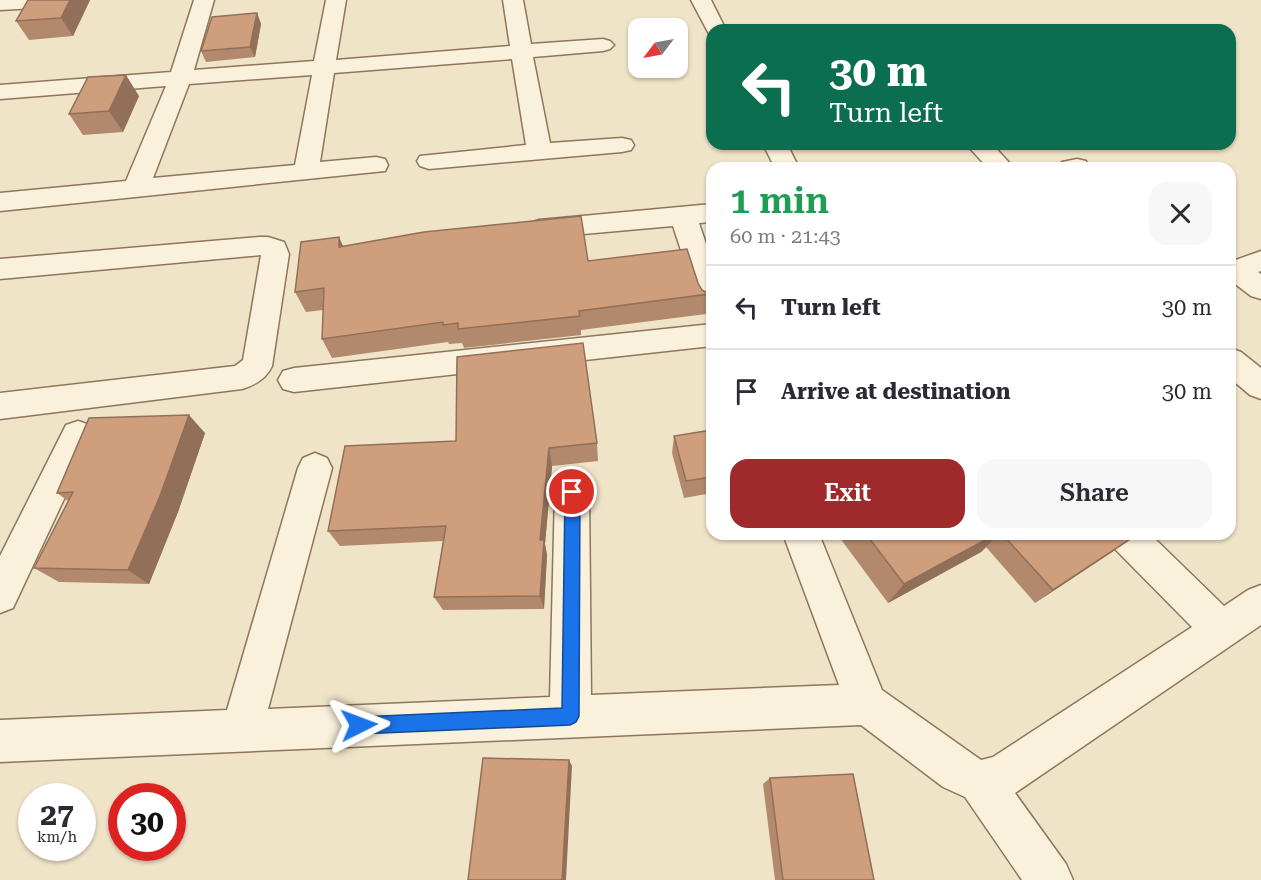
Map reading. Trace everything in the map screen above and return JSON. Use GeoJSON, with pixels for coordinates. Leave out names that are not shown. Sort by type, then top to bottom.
{"type":"FeatureCollection","features":[{"type":"Feature","properties":{"kind":"street"},"geometry":{"type":"LineString","coordinates":[[0,4],[70,0]]}},
{"type":"Feature","properties":{"kind":"street"},"geometry":{"type":"LineString","coordinates":[[136,188],[181,77],[204,0]]}},
{"type":"Feature","properties":{"kind":"street"},"geometry":{"type":"LineString","coordinates":[[306,171],[336,0]]}},
{"type":"Feature","properties":{"kind":"street"},"geometry":{"type":"LineString","coordinates":[[513,0],[539,152]]}},
{"type":"Feature","properties":{"kind":"street"},"geometry":{"type":"LineString","coordinates":[[701,0],[713,24]]}},
{"type":"Feature","properties":{"kind":"street"},"geometry":{"type":"LineString","coordinates":[[0,92],[603,45]]}},
{"type":"Feature","properties":{"kind":"street"},"geometry":{"type":"LineString","coordinates":[[429,161],[622,145]]}},
{"type":"Feature","properties":{"kind":"street"},"geometry":{"type":"LineString","coordinates":[[984,150],[996,162]]}},
{"type":"Feature","properties":{"kind":"street"},"geometry":{"type":"LineString","coordinates":[[0,202],[376,165]]}},
{"type":"Feature","properties":{"kind":"street"},"geometry":{"type":"LineString","coordinates":[[520,230],[706,214]]}},
{"type":"Feature","properties":{"kind":"street"},"geometry":{"type":"LineString","coordinates":[[683,216],[706,284]]}},
{"type":"Feature","properties":{"kind":"street"},"geometry":{"type":"LineString","coordinates":[[0,268],[259,246],[274,249],[275,254],[257,366],[242,376],[0,406]]}},
{"type":"Feature","properties":{"kind":"street"},"geometry":{"type":"LineString","coordinates":[[1261,261],[1236,270],[1261,290]]}},
{"type":"Feature","properties":{"kind":"street"},"geometry":{"type":"LineString","coordinates":[[294,380],[706,336]]}},
{"type":"Feature","properties":{"kind":"street"},"geometry":{"type":"LineString","coordinates":[[1236,365],[1261,386]]}},
{"type":"Feature","properties":{"kind":"street"},"geometry":{"type":"LineString","coordinates":[[0,595],[78,435]]}},
{"type":"Feature","properties":{"kind":"street"},"geometry":{"type":"LineString","coordinates":[[242,730],[315,468]]}},
{"type":"Feature","properties":{"kind":"street"},"geometry":{"type":"LineString","coordinates":[[570,716],[572,492]]}},
{"type":"Feature","properties":{"kind":"street"},"geometry":{"type":"LineString","coordinates":[[803,540],[867,704],[958,772],[980,782],[1050,880]]}},
{"type":"Feature","properties":{"kind":"street"},"geometry":{"type":"LineString","coordinates":[[1131,540],[1221,628]]}},
{"type":"Feature","properties":{"kind":"street"},"geometry":{"type":"LineString","coordinates":[[980,782],[1002,777],[1261,603]]}},
{"type":"Feature","properties":{"kind":"street"},"geometry":{"type":"LineString","coordinates":[[0,741],[867,704]]}},
{"type":"Feature","properties":{"kind":"building"},"geometry":{"type":"Polygon","coordinates":[[[28,0],[70,0],[61,18],[16,21],[28,0]]]}},
{"type":"Feature","properties":{"kind":"building"},"geometry":{"type":"Polygon","coordinates":[[[257,13],[250,47],[201,51],[212,17],[257,13]]]}},
{"type":"Feature","properties":{"kind":"building"},"geometry":{"type":"Polygon","coordinates":[[[126,75],[109,111],[69,114],[88,77],[126,75]]]}},
{"type":"Feature","properties":{"kind":"building"},"geometry":{"type":"Polygon","coordinates":[[[581,216],[588,261],[687,249],[698,283],[706,294],[579,311],[580,316],[458,329],[458,323],[443,325],[443,322],[322,339],[324,288],[295,292],[301,242],[339,237],[339,247],[424,232],[581,216]]]}},
{"type":"Feature","properties":{"kind":"building"},"geometry":{"type":"Polygon","coordinates":[[[583,343],[597,443],[549,448],[540,540],[544,540],[540,596],[434,597],[446,526],[328,531],[345,446],[456,441],[457,357],[583,343]]]}},
{"type":"Feature","properties":{"kind":"building"},"geometry":{"type":"Polygon","coordinates":[[[189,415],[160,496],[128,570],[34,568],[73,492],[57,493],[89,418],[189,415]]]}},
{"type":"Feature","properties":{"kind":"building"},"geometry":{"type":"Polygon","coordinates":[[[706,431],[706,478],[686,481],[674,436],[706,431]]]}},
{"type":"Feature","properties":{"kind":"building"},"geometry":{"type":"Polygon","coordinates":[[[871,540],[985,540],[904,584],[871,540]]]}},
{"type":"Feature","properties":{"kind":"building"},"geometry":{"type":"Polygon","coordinates":[[[1007,540],[1129,540],[1053,590],[1007,540]]]}},
{"type":"Feature","properties":{"kind":"building"},"geometry":{"type":"Polygon","coordinates":[[[483,758],[569,760],[562,880],[468,880],[483,758]]]}},
{"type":"Feature","properties":{"kind":"building"},"geometry":{"type":"Polygon","coordinates":[[[853,774],[874,880],[783,880],[770,778],[853,774]]]}},
{"type":"Feature","properties":{"kind":"route"},"geometry":{"type":"LineString","coordinates":[[359,725],[570,716],[572,492]]}}]}
